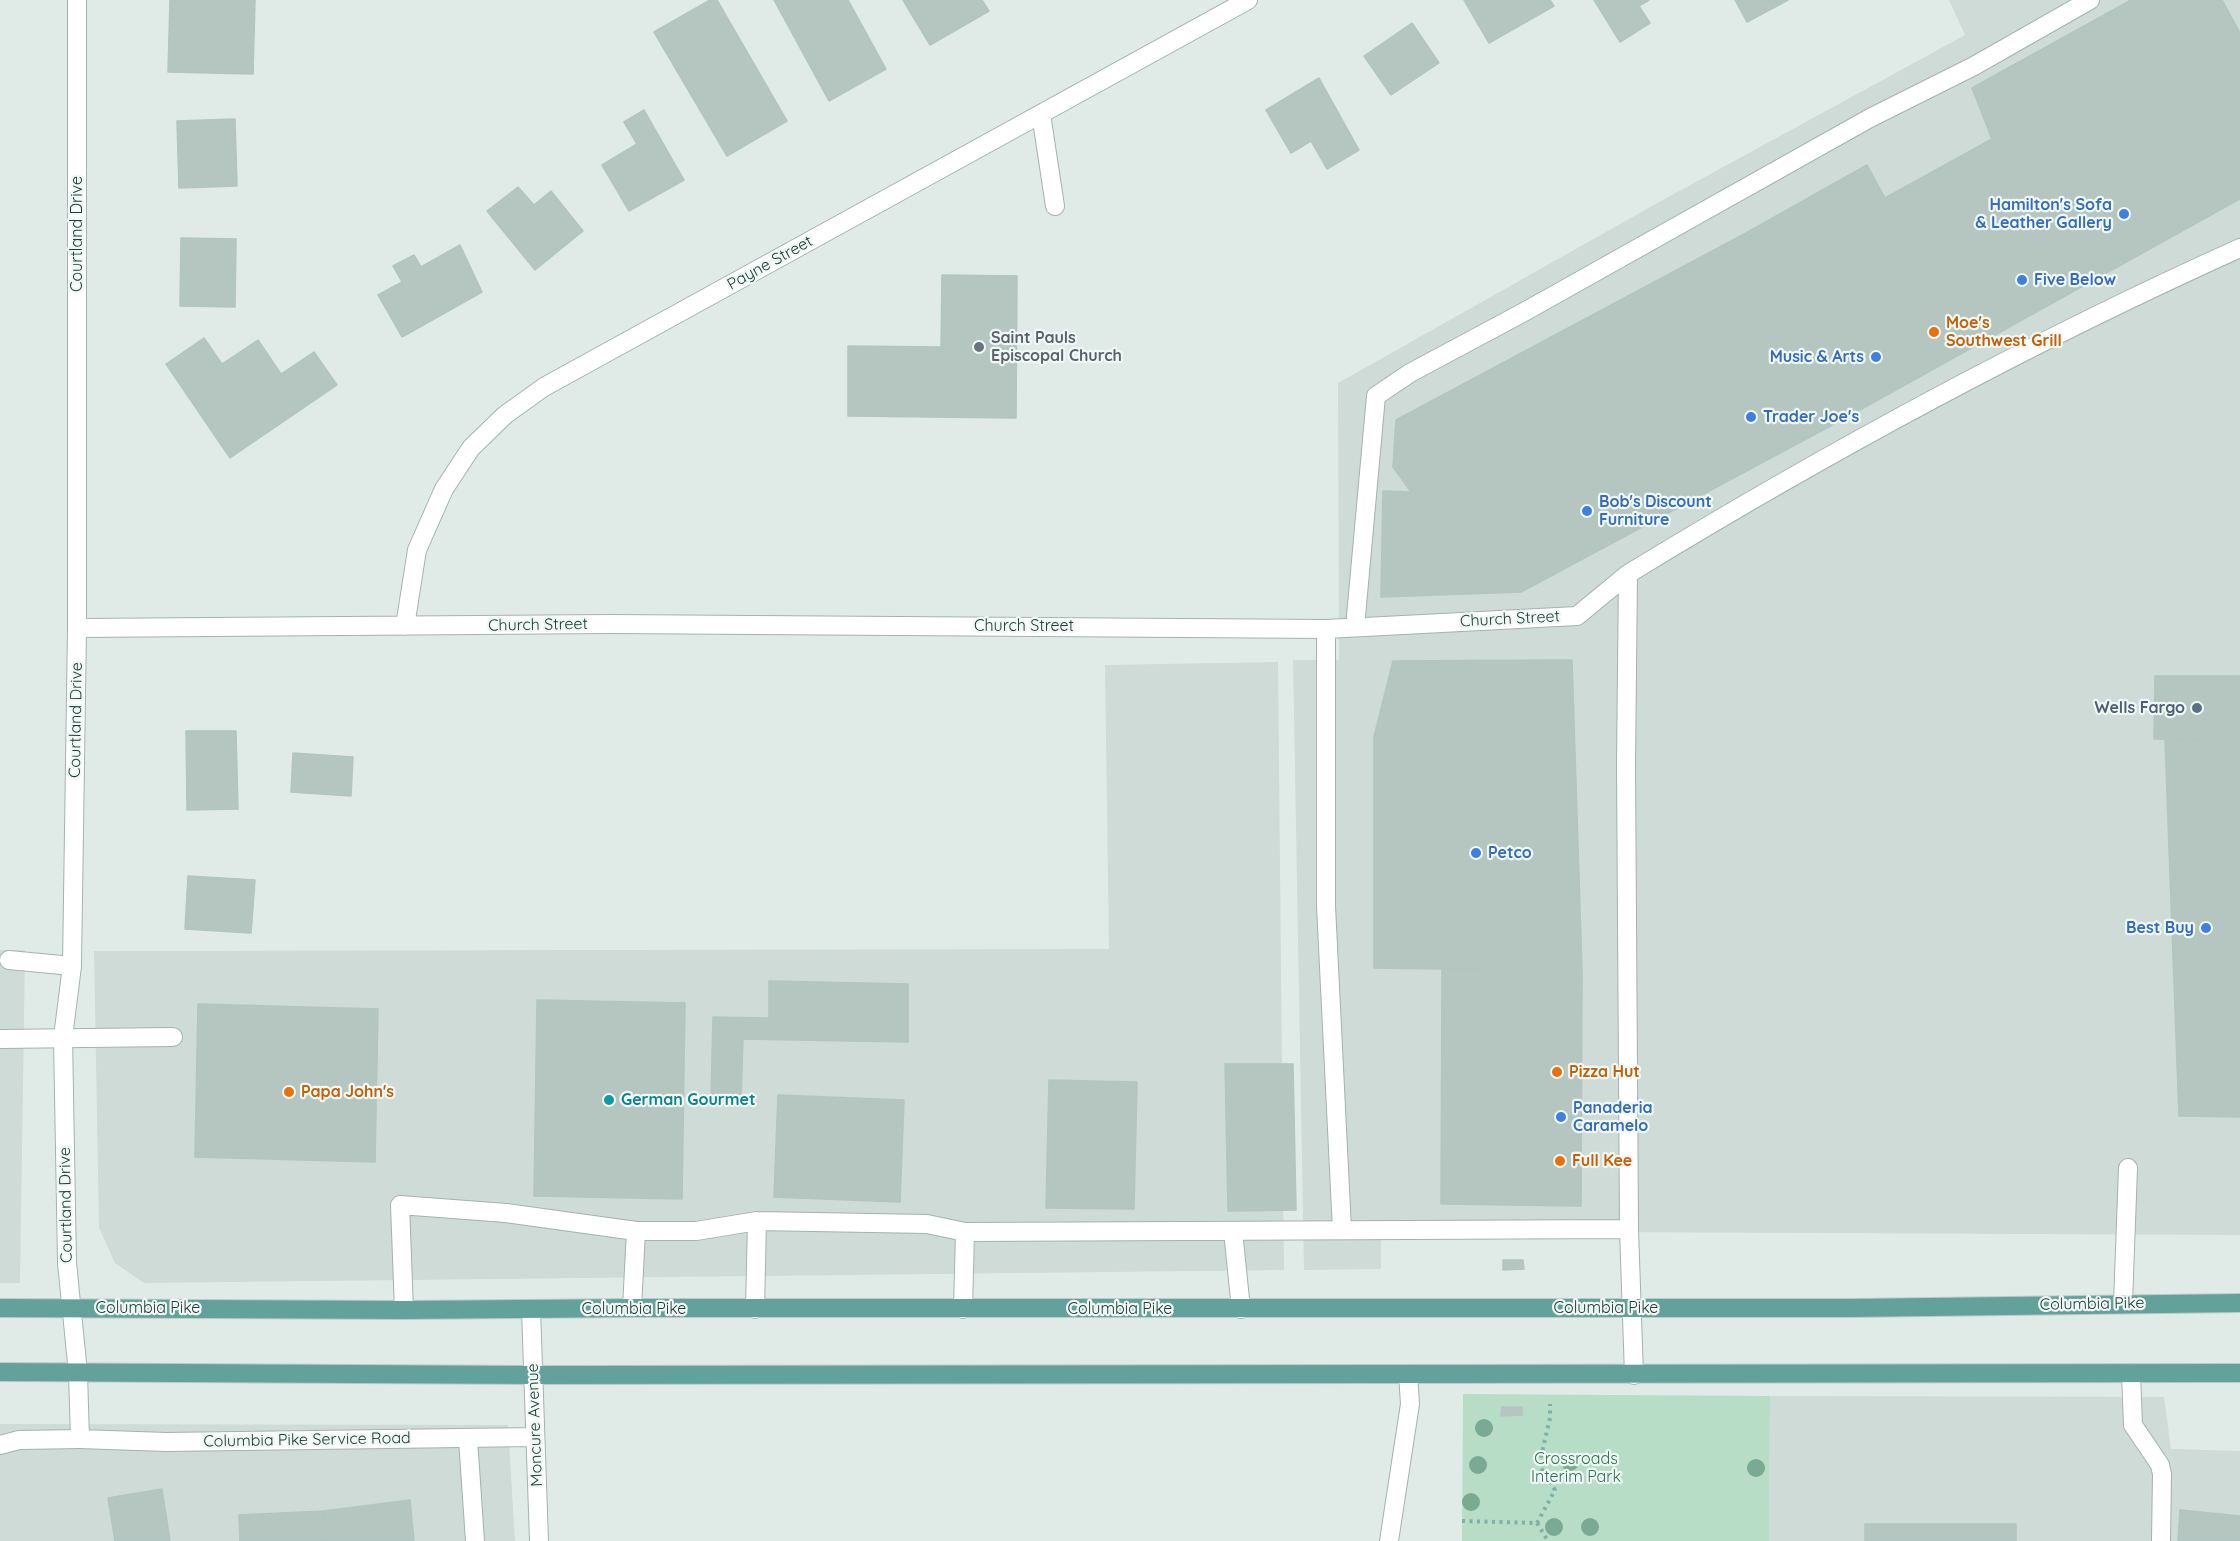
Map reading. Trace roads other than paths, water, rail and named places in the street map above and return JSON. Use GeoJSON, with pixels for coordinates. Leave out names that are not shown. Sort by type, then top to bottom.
{"type":"FeatureCollection","features":[{"type":"Feature","properties":{"kind":"main road","name":"Columbia Pike"},"geometry":{"type":"LineString","coordinates":[[0,1308],[404,1310],[1852,1308],[2240,1303]]}},
{"type":"Feature","properties":{"kind":"main road"},"geometry":{"type":"LineString","coordinates":[[0,1372],[533,1375],[2240,1373]]}},
{"type":"Feature","properties":{"kind":"street","name":"Courtland Drive"},"geometry":{"type":"LineString","coordinates":[[77,0],[77,628],[72,966],[63,1037],[67,1263],[78,1373],[80,1438]]}},
{"type":"Feature","properties":{"kind":"street","name":"Payne Street"},"geometry":{"type":"LineString","coordinates":[[405,626],[417,550],[444,489],[471,448],[505,415],[544,387],[1248,0]]}},
{"type":"Feature","properties":{"kind":"street"},"geometry":{"type":"LineString","coordinates":[[1355,627],[1376,396],[1410,373],[1524,312],[1870,118],[1974,66],[2090,0]]}},
{"type":"Feature","properties":{"kind":"street"},"geometry":{"type":"LineString","coordinates":[[1041,114],[1055,206]]}},
{"type":"Feature","properties":{"kind":"street","name":"Church Street"},"geometry":{"type":"LineString","coordinates":[[77,628],[611,624],[1326,629],[1577,616],[1628,573],[1724,515],[1925,402],[2131,297],[2240,248]]}},
{"type":"Feature","properties":{"kind":"street"},"geometry":{"type":"LineString","coordinates":[[1628,573],[1626,776],[1629,1229],[1634,1375]]}},
{"type":"Feature","properties":{"kind":"street"},"geometry":{"type":"LineString","coordinates":[[1326,629],[1326,906],[1342,1230]]}},
{"type":"Feature","properties":{"kind":"street"},"geometry":{"type":"LineString","coordinates":[[9,960],[72,966]]}},
{"type":"Feature","properties":{"kind":"street"},"geometry":{"type":"LineString","coordinates":[[0,1039],[173,1037]]}},
{"type":"Feature","properties":{"kind":"street"},"geometry":{"type":"LineString","coordinates":[[2123,1303],[2128,1168]]}},
{"type":"Feature","properties":{"kind":"street"},"geometry":{"type":"LineString","coordinates":[[404,1310],[400,1205],[506,1213],[636,1231],[696,1231],[757,1221],[927,1224],[965,1232],[1629,1229]]}},
{"type":"Feature","properties":{"kind":"street"},"geometry":{"type":"LineString","coordinates":[[755,1309],[757,1221]]}},
{"type":"Feature","properties":{"kind":"street"},"geometry":{"type":"LineString","coordinates":[[632,1308],[636,1231]]}},
{"type":"Feature","properties":{"kind":"street"},"geometry":{"type":"LineString","coordinates":[[1233,1231],[1240,1308]]}},
{"type":"Feature","properties":{"kind":"street"},"geometry":{"type":"LineString","coordinates":[[963,1309],[965,1232]]}},
{"type":"Feature","properties":{"kind":"street","name":"Moncure Avenue"},"geometry":{"type":"LineString","coordinates":[[531,1309],[539,1541]]}},
{"type":"Feature","properties":{"kind":"street"},"geometry":{"type":"LineString","coordinates":[[2131,1373],[2133,1425],[2160,1465],[2162,1474],[2161,1541]]}},
{"type":"Feature","properties":{"kind":"street"},"geometry":{"type":"LineString","coordinates":[[1389,1541],[1410,1404],[1408,1374]]}},
{"type":"Feature","properties":{"kind":"street","name":"Columbia Pike Service Road"},"geometry":{"type":"LineString","coordinates":[[0,1445],[19,1440],[80,1438],[166,1442],[535,1437]]}},
{"type":"Feature","properties":{"kind":"street"},"geometry":{"type":"LineString","coordinates":[[468,1439],[475,1541]]}},
{"type":"Feature","properties":{"kind":"place","name":"Hamilton's Sofa & Leather Gallery"},"geometry":{"type":"Point","coordinates":[2124,214]}},
{"type":"Feature","properties":{"kind":"place","name":"Five Below"},"geometry":{"type":"Point","coordinates":[2022,280]}},
{"type":"Feature","properties":{"kind":"place","name":"Moe's Southwest Grill"},"geometry":{"type":"Point","coordinates":[1934,332]}},
{"type":"Feature","properties":{"kind":"place","name":"Saint Pauls Episcopal Church"},"geometry":{"type":"Point","coordinates":[979,347]}},
{"type":"Feature","properties":{"kind":"place","name":"Music & Arts"},"geometry":{"type":"Point","coordinates":[1876,357]}},
{"type":"Feature","properties":{"kind":"place","name":"Trader Joe's"},"geometry":{"type":"Point","coordinates":[1751,417]}},
{"type":"Feature","properties":{"kind":"place","name":"Bob's Discount Furniture"},"geometry":{"type":"Point","coordinates":[1587,511]}},
{"type":"Feature","properties":{"kind":"place","name":"Wells Fargo"},"geometry":{"type":"Point","coordinates":[2197,708]}},
{"type":"Feature","properties":{"kind":"place","name":"Petco"},"geometry":{"type":"Point","coordinates":[1476,853]}},
{"type":"Feature","properties":{"kind":"place","name":"Best Buy"},"geometry":{"type":"Point","coordinates":[2206,928]}},
{"type":"Feature","properties":{"kind":"place","name":"Pizza Hut"},"geometry":{"type":"Point","coordinates":[1557,1072]}},
{"type":"Feature","properties":{"kind":"place","name":"Papa John's"},"geometry":{"type":"Point","coordinates":[289,1092]}},
{"type":"Feature","properties":{"kind":"place","name":"German Gourmet"},"geometry":{"type":"Point","coordinates":[609,1100]}},
{"type":"Feature","properties":{"kind":"place","name":"Panaderia Caramelo"},"geometry":{"type":"Point","coordinates":[1561,1117]}},
{"type":"Feature","properties":{"kind":"place","name":"Full Kee"},"geometry":{"type":"Point","coordinates":[1560,1161]}},
{"type":"Feature","properties":{"kind":"park label","name":"Crossroads Interim Park"},"geometry":{"type":"Point","coordinates":[1576,1468]}}]}
